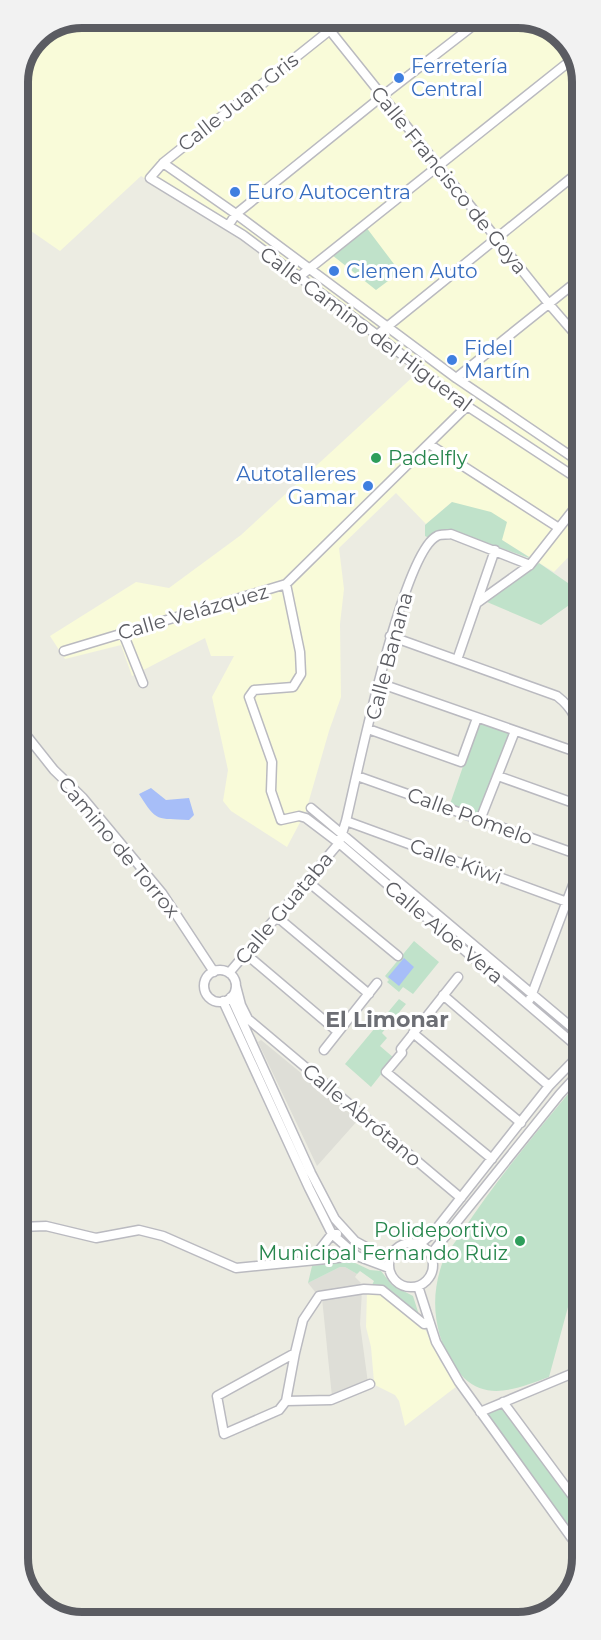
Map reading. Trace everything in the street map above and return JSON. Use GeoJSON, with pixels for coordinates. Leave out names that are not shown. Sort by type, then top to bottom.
{"type":"FeatureCollection","features":[{"type":"Feature","properties":{"kind":"street"},"geometry":{"type":"LineString","coordinates":[[228,226],[236,214],[469,29]]}},
{"type":"Feature","properties":{"kind":"street","name":"Calle Francisco de Goya"},"geometry":{"type":"LineString","coordinates":[[330,30],[381,97],[572,330]]}},
{"type":"Feature","properties":{"kind":"street","name":"Calle Juan Gris"},"geometry":{"type":"LineString","coordinates":[[150,178],[163,163],[330,30]]}},
{"type":"Feature","properties":{"kind":"street"},"geometry":{"type":"LineString","coordinates":[[298,277],[568,62]]}},
{"type":"Feature","properties":{"kind":"street","name":"Calle Camino del Higueral"},"geometry":{"type":"LineString","coordinates":[[163,163],[236,214],[456,378],[572,457]]}},
{"type":"Feature","properties":{"kind":"street"},"geometry":{"type":"LineString","coordinates":[[377,335],[572,177]]}},
{"type":"Feature","properties":{"kind":"street","name":"Calle Camino del Higueral"},"geometry":{"type":"LineString","coordinates":[[150,178],[228,226],[377,335],[467,406],[572,475]]}},
{"type":"Feature","properties":{"kind":"street"},"geometry":{"type":"LineString","coordinates":[[456,378],[572,285]]}},
{"type":"Feature","properties":{"kind":"street","name":"Calle Velázquez"},"geometry":{"type":"LineString","coordinates":[[64,651],[286,584],[467,406]]}},
{"type":"Feature","properties":{"kind":"street"},"geometry":{"type":"LineString","coordinates":[[429,444],[559,528]]}},
{"type":"Feature","properties":{"kind":"street"},"geometry":{"type":"LineString","coordinates":[[477,603],[530,565],[572,511]]}},
{"type":"Feature","properties":{"kind":"street","name":"Calle Banana"},"geometry":{"type":"LineString","coordinates":[[340,839],[390,636],[410,579],[428,544],[438,536],[451,534],[530,565]]}},
{"type":"Feature","properties":{"kind":"street"},"geometry":{"type":"LineString","coordinates":[[458,660],[495,550]]}},
{"type":"Feature","properties":{"kind":"street","name":"Calle Aloe Vera"},"geometry":{"type":"LineString","coordinates":[[286,584],[300,652],[301,674],[293,687],[254,690],[249,697],[272,762],[271,791],[281,820],[298,816],[306,818],[340,839],[572,1028]]}},
{"type":"Feature","properties":{"kind":"street"},"geometry":{"type":"LineString","coordinates":[[123,633],[143,683]]}},
{"type":"Feature","properties":{"kind":"street"},"geometry":{"type":"LineString","coordinates":[[390,636],[557,696],[572,711]]}},
{"type":"Feature","properties":{"kind":"street"},"geometry":{"type":"LineString","coordinates":[[379,683],[572,751]]}},
{"type":"Feature","properties":{"kind":"street"},"geometry":{"type":"LineString","coordinates":[[368,729],[461,762],[477,718]]}},
{"type":"Feature","properties":{"kind":"street"},"geometry":{"type":"LineString","coordinates":[[480,820],[515,731]]}},
{"type":"Feature","properties":{"kind":"street","name":"Camino de Torrox"},"geometry":{"type":"LineString","coordinates":[[29,738],[54,770],[83,798],[162,893],[214,972]]}},
{"type":"Feature","properties":{"kind":"street","name":"Calle Pomelo"},"geometry":{"type":"LineString","coordinates":[[357,776],[572,852]]}},
{"type":"Feature","properties":{"kind":"street"},"geometry":{"type":"LineString","coordinates":[[498,776],[572,802]]}},
{"type":"Feature","properties":{"kind":"street","name":"Calle Aloe Vera"},"geometry":{"type":"LineString","coordinates":[[311,808],[340,839],[572,1044]]}},
{"type":"Feature","properties":{"kind":"street","name":"Calle Kiwi"},"geometry":{"type":"LineString","coordinates":[[346,821],[567,902]]}},
{"type":"Feature","properties":{"kind":"street","name":"Calle Guataba"},"geometry":{"type":"LineString","coordinates":[[229,973],[340,839]]}},
{"type":"Feature","properties":{"kind":"street"},"geometry":{"type":"LineString","coordinates":[[307,881],[398,956]]}},
{"type":"Feature","properties":{"kind":"street"},"geometry":{"type":"LineString","coordinates":[[529,1005],[572,888]]}},
{"type":"Feature","properties":{"kind":"street"},"geometry":{"type":"LineString","coordinates":[[276,916],[369,994]]}},
{"type":"Feature","properties":{"kind":"street"},"geometry":{"type":"LineString","coordinates":[[253,960],[338,1032]]}},
{"type":"Feature","properties":{"kind":"street"},"geometry":{"type":"LineString","coordinates":[[224,971],[235,979],[236,986],[227,999],[211,998],[205,987],[206,979],[214,972],[224,971]]}},
{"type":"Feature","properties":{"kind":"street"},"geometry":{"type":"LineString","coordinates":[[458,977],[413,1033],[401,1049],[402,1053],[386,1072],[492,1159]]}},
{"type":"Feature","properties":{"kind":"street"},"geometry":{"type":"LineString","coordinates":[[324,1050],[377,983]]}},
{"type":"Feature","properties":{"kind":"street","name":"Calle Abrótano"},"geometry":{"type":"LineString","coordinates":[[236,986],[241,1005],[249,1019],[461,1198]]}},
{"type":"Feature","properties":{"kind":"street"},"geometry":{"type":"LineString","coordinates":[[443,995],[549,1086]]}},
{"type":"Feature","properties":{"kind":"street"},"geometry":{"type":"LineString","coordinates":[[227,999],[250,1039],[334,1219],[347,1234],[377,1253],[392,1254]]}},
{"type":"Feature","properties":{"kind":"street"},"geometry":{"type":"LineString","coordinates":[[227,999],[309,1188],[332,1234],[357,1256],[389,1268]]}},
{"type":"Feature","properties":{"kind":"street"},"geometry":{"type":"LineString","coordinates":[[250,1039],[256,1033],[264,1032]]}},
{"type":"Feature","properties":{"kind":"street"},"geometry":{"type":"LineString","coordinates":[[413,1033],[520,1122]]}},
{"type":"Feature","properties":{"kind":"street"},"geometry":{"type":"LineString","coordinates":[[420,1244],[433,1233],[549,1086],[572,1062]]}},
{"type":"Feature","properties":{"kind":"street"},"geometry":{"type":"LineString","coordinates":[[431,1254],[572,1081]]}},
{"type":"Feature","properties":{"kind":"street"},"geometry":{"type":"LineString","coordinates":[[28,1227],[46,1226],[96,1238],[139,1230],[163,1236],[236,1268],[357,1256]]}},
{"type":"Feature","properties":{"kind":"street"},"geometry":{"type":"LineString","coordinates":[[332,1234],[347,1234]]}},
{"type":"Feature","properties":{"kind":"street"},"geometry":{"type":"LineString","coordinates":[[295,1263],[314,1257],[332,1234]]}},
{"type":"Feature","properties":{"kind":"street"},"geometry":{"type":"LineString","coordinates":[[404,1243],[420,1244],[431,1254],[434,1269],[425,1282],[418,1286],[403,1285],[392,1275],[389,1268],[392,1254],[404,1243]]}},
{"type":"Feature","properties":{"kind":"street"},"geometry":{"type":"LineString","coordinates":[[418,1286],[436,1342],[459,1382],[572,1539]]}},
{"type":"Feature","properties":{"kind":"street"},"geometry":{"type":"LineString","coordinates":[[295,1353],[216,1396],[224,1434],[279,1410],[286,1401],[303,1320],[319,1296],[364,1289],[382,1290],[424,1324],[430,1323]]}},
{"type":"Feature","properties":{"kind":"street"},"geometry":{"type":"LineString","coordinates":[[480,1413],[572,1374]]}},
{"type":"Feature","properties":{"kind":"street"},"geometry":{"type":"LineString","coordinates":[[286,1401],[331,1400],[370,1384]]}},
{"type":"Feature","properties":{"kind":"street"},"geometry":{"type":"LineString","coordinates":[[503,1402],[572,1495]]}},
{"type":"Feature","properties":{"kind":"shaded area"},"geometry":{"type":"Polygon","coordinates":[[[83,28],[522,29],[539,33],[554,42],[567,59],[571,69],[572,553],[554,572],[502,540],[452,502],[426,524],[396,493],[339,548],[344,589],[340,624],[341,697],[306,811],[287,847],[231,811],[223,801],[228,770],[212,697],[234,656],[211,656],[205,638],[132,676],[121,645],[65,659],[50,636],[136,582],[169,588],[241,535],[417,373],[227,229],[141,176],[60,251],[29,230],[29,79],[30,69],[40,50],[47,42],[62,33],[83,28]]]}},
{"type":"Feature","properties":{"kind":"shaded area"},"geometry":{"type":"Polygon","coordinates":[[[366,227],[400,272],[376,290],[332,255],[366,227]]]}},
{"type":"Feature","properties":{"kind":"shaded area"},"geometry":{"type":"Polygon","coordinates":[[[452,502],[491,512],[507,522],[502,540],[532,559],[448,529],[435,532],[429,538],[425,536],[425,525],[452,502]]]}},
{"type":"Feature","properties":{"kind":"shaded area"},"geometry":{"type":"Polygon","coordinates":[[[539,563],[572,586],[572,603],[541,625],[487,602],[539,563]]]}},
{"type":"Feature","properties":{"kind":"shaded area"},"geometry":{"type":"Polygon","coordinates":[[[479,720],[512,732],[480,817],[449,807],[479,720]]]}},
{"type":"Feature","properties":{"kind":"shaded area"},"geometry":{"type":"Polygon","coordinates":[[[414,941],[439,962],[413,994],[403,987],[399,992],[387,982],[389,980],[385,976],[414,941]]]}},
{"type":"Feature","properties":{"kind":"shaded area"},"geometry":{"type":"Polygon","coordinates":[[[399,999],[406,1004],[382,1033],[387,1038],[380,1046],[394,1058],[371,1087],[345,1064],[399,999]]]}},
{"type":"Feature","properties":{"kind":"shaded area"},"geometry":{"type":"Polygon","coordinates":[[[261,1040],[358,1120],[317,1166],[258,1042],[261,1040]]]}},
{"type":"Feature","properties":{"kind":"shaded area","name":"Polideportivo Municipal Fernando Ruiz"},"geometry":{"type":"Polygon","coordinates":[[[572,1089],[572,1296],[549,1377],[516,1388],[494,1391],[474,1385],[464,1378],[452,1364],[438,1329],[436,1292],[441,1267],[450,1249],[520,1153],[572,1089]]]}},
{"type":"Feature","properties":{"kind":"shaded area"},"geometry":{"type":"Polygon","coordinates":[[[351,1261],[370,1270],[381,1271],[392,1285],[413,1296],[419,1315],[381,1285],[372,1285],[374,1281],[360,1271],[357,1274],[345,1267],[340,1267],[308,1283],[312,1266],[351,1261]]]}},
{"type":"Feature","properties":{"kind":"shaded area"},"geometry":{"type":"Polygon","coordinates":[[[340,1267],[345,1267],[357,1274],[355,1277],[361,1283],[357,1286],[316,1293],[308,1283],[340,1267]]]}},
{"type":"Feature","properties":{"kind":"shaded area"},"geometry":{"type":"Polygon","coordinates":[[[362,1291],[360,1324],[368,1383],[332,1397],[322,1298],[362,1291]]]}},
{"type":"Feature","properties":{"kind":"shaded area"},"geometry":{"type":"Polygon","coordinates":[[[367,1291],[380,1292],[426,1331],[440,1361],[457,1386],[405,1426],[399,1401],[395,1395],[375,1385],[374,1382],[371,1347],[366,1327],[367,1291]]]}},
{"type":"Feature","properties":{"kind":"shaded area"},"geometry":{"type":"Polygon","coordinates":[[[502,1403],[572,1498],[572,1534],[482,1413],[502,1403]]]}},
{"type":"Feature","properties":{"kind":"water"},"geometry":{"type":"Polygon","coordinates":[[[151,788],[166,800],[189,798],[194,815],[189,820],[164,819],[154,814],[139,794],[151,788]]]}},
{"type":"Feature","properties":{"kind":"water"},"geometry":{"type":"Polygon","coordinates":[[[404,958],[414,967],[399,986],[388,977],[404,958]]]}},
{"type":"Feature","properties":{"kind":"place","name":"Ferretería Central"},"geometry":{"type":"Point","coordinates":[399,78]}},
{"type":"Feature","properties":{"kind":"place","name":"Euro Autocentra"},"geometry":{"type":"Point","coordinates":[235,192]}},
{"type":"Feature","properties":{"kind":"place","name":"Clemen Auto"},"geometry":{"type":"Point","coordinates":[334,271]}},
{"type":"Feature","properties":{"kind":"place","name":"Fidel Martín"},"geometry":{"type":"Point","coordinates":[452,360]}},
{"type":"Feature","properties":{"kind":"place","name":"Padelfly"},"geometry":{"type":"Point","coordinates":[376,458]}},
{"type":"Feature","properties":{"kind":"place","name":"Autotalleres Gamar"},"geometry":{"type":"Point","coordinates":[368,486]}},
{"type":"Feature","properties":{"kind":"place","name":"Polideportivo Municipal Fernando Ruiz"},"geometry":{"type":"Point","coordinates":[520,1241]}},
{"type":"Feature","properties":{"kind":"district","name":"El Limonar"},"geometry":{"type":"Point","coordinates":[387,1019]}}]}
